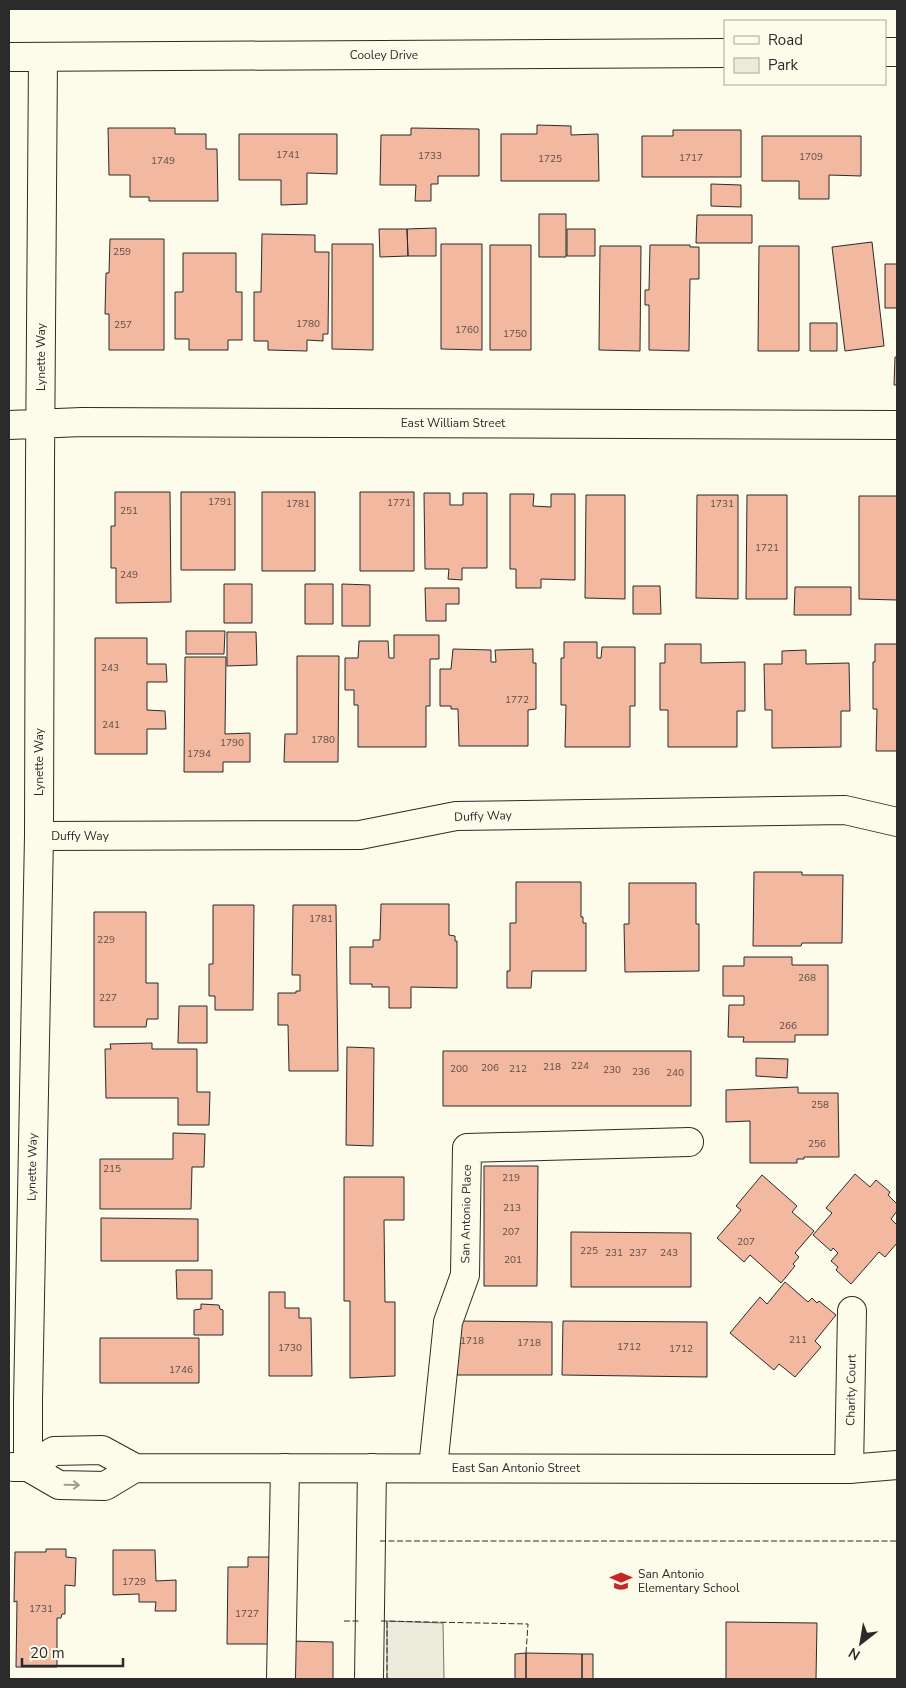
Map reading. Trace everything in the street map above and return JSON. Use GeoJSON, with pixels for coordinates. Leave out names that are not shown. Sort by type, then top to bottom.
{"type":"FeatureCollection","features":[{"type":"Feature","properties":{"kind":"street","name":"Cooley Drive"},"geometry":{"type":"LineString","coordinates":[[9,57],[724,53]]}},
{"type":"Feature","properties":{"kind":"street","name":"Lynette Way"},"geometry":{"type":"LineString","coordinates":[[18,1467],[28,1400],[39,836],[43,57]]}},
{"type":"Feature","properties":{"kind":"street","name":"East William Street"},"geometry":{"type":"LineString","coordinates":[[9,424],[897,425]]}},
{"type":"Feature","properties":{"kind":"street","name":"Duffy Way"},"geometry":{"type":"LineString","coordinates":[[39,836],[360,835],[456,816],[845,810],[897,822]]}},
{"type":"Feature","properties":{"kind":"street","name":"San Antonio Place"},"geometry":{"type":"LineString","coordinates":[[433,1468],[448,1322],[465,1275],[467,1148],[689,1142]]}},
{"type":"Feature","properties":{"kind":"street","name":"Charity Court"},"geometry":{"type":"LineString","coordinates":[[849,1469],[852,1311]]}},
{"type":"Feature","properties":{"kind":"street","name":"East San Antonio Street"},"geometry":{"type":"LineString","coordinates":[[18,1467],[54,1451],[102,1450],[135,1468],[849,1469],[897,1465]]}},
{"type":"Feature","properties":{"kind":"street"},"geometry":{"type":"LineString","coordinates":[[281,1679],[285,1468]]}},
{"type":"Feature","properties":{"kind":"street"},"geometry":{"type":"LineString","coordinates":[[369,1679],[372,1468]]}},
{"type":"Feature","properties":{"kind":"green space"},"geometry":{"type":"Polygon","coordinates":[[[387,1621],[443,1623],[444,1679],[387,1679],[387,1621]]]}},
{"type":"Feature","properties":{"kind":"building"},"geometry":{"type":"Polygon","coordinates":[[[537,125],[571,126],[571,135],[598,134],[599,181],[501,181],[501,134],[537,134],[537,125]]]}},
{"type":"Feature","properties":{"kind":"building"},"geometry":{"type":"Polygon","coordinates":[[[108,128],[175,128],[175,134],[206,134],[206,149],[217,149],[218,201],[149,201],[149,197],[130,197],[130,175],[109,175],[108,128]]]}},
{"type":"Feature","properties":{"kind":"building"},"geometry":{"type":"Polygon","coordinates":[[[411,128],[479,129],[479,176],[438,176],[438,184],[431,184],[431,201],[415,201],[416,185],[380,185],[381,135],[411,135],[411,128]]]}},
{"type":"Feature","properties":{"kind":"building"},"geometry":{"type":"Polygon","coordinates":[[[673,130],[741,130],[741,177],[642,177],[642,136],[673,136],[673,130]]]}},
{"type":"Feature","properties":{"kind":"building"},"geometry":{"type":"Polygon","coordinates":[[[239,134],[337,134],[337,174],[307,173],[307,204],[281,205],[281,180],[239,180],[239,134]]]}},
{"type":"Feature","properties":{"kind":"building"},"geometry":{"type":"Polygon","coordinates":[[[762,136],[861,136],[861,176],[829,175],[829,199],[799,199],[799,181],[762,181],[762,136]]]}},
{"type":"Feature","properties":{"kind":"building"},"geometry":{"type":"Polygon","coordinates":[[[711,184],[741,185],[741,207],[711,206],[711,184]]]}},
{"type":"Feature","properties":{"kind":"building"},"geometry":{"type":"Polygon","coordinates":[[[539,214],[566,214],[566,257],[539,257],[539,214]]]}},
{"type":"Feature","properties":{"kind":"building"},"geometry":{"type":"Polygon","coordinates":[[[697,215],[752,215],[752,243],[696,243],[697,215]]]}},
{"type":"Feature","properties":{"kind":"building"},"geometry":{"type":"Polygon","coordinates":[[[436,228],[436,256],[408,256],[407,229],[436,228]]]}},
{"type":"Feature","properties":{"kind":"building"},"geometry":{"type":"Polygon","coordinates":[[[379,229],[407,229],[408,256],[380,257],[379,229]]]}},
{"type":"Feature","properties":{"kind":"building"},"geometry":{"type":"Polygon","coordinates":[[[567,229],[595,229],[595,256],[567,256],[567,229]]]}},
{"type":"Feature","properties":{"kind":"building"},"geometry":{"type":"Polygon","coordinates":[[[262,234],[315,235],[315,252],[329,252],[328,334],[323,334],[323,341],[307,340],[307,351],[268,350],[268,341],[254,341],[254,292],[261,292],[262,234]]]}},
{"type":"Feature","properties":{"kind":"building"},"geometry":{"type":"Polygon","coordinates":[[[110,239],[164,239],[164,350],[109,350],[109,314],[105,314],[106,273],[109,273],[110,239]]]}},
{"type":"Feature","properties":{"kind":"building"},"geometry":{"type":"Polygon","coordinates":[[[872,242],[884,346],[845,351],[832,247],[872,242]]]}},
{"type":"Feature","properties":{"kind":"building"},"geometry":{"type":"Polygon","coordinates":[[[332,244],[373,244],[373,350],[332,349],[332,244]]]}},
{"type":"Feature","properties":{"kind":"building"},"geometry":{"type":"Polygon","coordinates":[[[441,244],[482,244],[482,350],[441,349],[441,244]]]}},
{"type":"Feature","properties":{"kind":"building"},"geometry":{"type":"Polygon","coordinates":[[[490,245],[531,245],[531,350],[490,350],[490,245]]]}},
{"type":"Feature","properties":{"kind":"building"},"geometry":{"type":"Polygon","coordinates":[[[650,245],[690,245],[690,247],[699,247],[699,279],[690,279],[689,351],[649,350],[649,305],[645,305],[645,290],[649,290],[650,245]]]}},
{"type":"Feature","properties":{"kind":"building"},"geometry":{"type":"Polygon","coordinates":[[[600,246],[641,246],[640,351],[599,350],[600,246]]]}},
{"type":"Feature","properties":{"kind":"building"},"geometry":{"type":"Polygon","coordinates":[[[759,246],[799,246],[799,351],[758,351],[759,246]]]}},
{"type":"Feature","properties":{"kind":"building"},"geometry":{"type":"Polygon","coordinates":[[[183,253],[236,253],[236,292],[242,292],[242,340],[228,340],[228,350],[189,350],[189,339],[175,339],[175,292],[183,292],[183,253]]]}},
{"type":"Feature","properties":{"kind":"building"},"geometry":{"type":"Polygon","coordinates":[[[885,264],[897,264],[897,308],[885,308],[885,264]]]}},
{"type":"Feature","properties":{"kind":"building"},"geometry":{"type":"Polygon","coordinates":[[[810,323],[837,323],[837,351],[810,351],[810,323]]]}},
{"type":"Feature","properties":{"kind":"building"},"geometry":{"type":"Polygon","coordinates":[[[895,357],[897,357],[897,385],[894,385],[895,357]]]}},
{"type":"Feature","properties":{"kind":"building"},"geometry":{"type":"Polygon","coordinates":[[[115,492],[170,492],[171,602],[116,603],[116,568],[111,568],[111,526],[115,526],[115,492]]]}},
{"type":"Feature","properties":{"kind":"building"},"geometry":{"type":"Polygon","coordinates":[[[181,492],[235,492],[235,570],[181,570],[181,492]]]}},
{"type":"Feature","properties":{"kind":"building"},"geometry":{"type":"Polygon","coordinates":[[[262,492],[315,492],[315,571],[262,571],[262,492]]]}},
{"type":"Feature","properties":{"kind":"building"},"geometry":{"type":"Polygon","coordinates":[[[360,492],[414,492],[414,571],[360,571],[360,492]]]}},
{"type":"Feature","properties":{"kind":"building"},"geometry":{"type":"Polygon","coordinates":[[[424,493],[450,493],[450,505],[463,505],[463,493],[487,493],[487,568],[462,568],[462,580],[448,579],[449,569],[425,569],[424,493]]]}},
{"type":"Feature","properties":{"kind":"building"},"geometry":{"type":"Polygon","coordinates":[[[510,494],[534,494],[533,506],[551,507],[551,494],[575,494],[575,580],[541,579],[541,588],[516,588],[516,569],[510,569],[510,494]]]}},
{"type":"Feature","properties":{"kind":"building"},"geometry":{"type":"Polygon","coordinates":[[[586,495],[625,495],[625,599],[585,598],[586,495]]]}},
{"type":"Feature","properties":{"kind":"building"},"geometry":{"type":"Polygon","coordinates":[[[697,495],[738,495],[738,599],[696,598],[697,495]]]}},
{"type":"Feature","properties":{"kind":"building"},"geometry":{"type":"Polygon","coordinates":[[[747,495],[787,495],[787,599],[746,599],[747,495]]]}},
{"type":"Feature","properties":{"kind":"building"},"geometry":{"type":"Polygon","coordinates":[[[859,496],[897,496],[897,600],[859,599],[859,496]]]}},
{"type":"Feature","properties":{"kind":"building"},"geometry":{"type":"Polygon","coordinates":[[[224,584],[252,584],[252,623],[224,623],[224,584]]]}},
{"type":"Feature","properties":{"kind":"building"},"geometry":{"type":"Polygon","coordinates":[[[305,584],[333,584],[333,624],[305,624],[305,584]]]}},
{"type":"Feature","properties":{"kind":"building"},"geometry":{"type":"Polygon","coordinates":[[[342,584],[370,585],[370,626],[342,626],[342,584]]]}},
{"type":"Feature","properties":{"kind":"building"},"geometry":{"type":"Polygon","coordinates":[[[633,586],[660,586],[661,614],[633,614],[633,586]]]}},
{"type":"Feature","properties":{"kind":"building"},"geometry":{"type":"Polygon","coordinates":[[[795,587],[851,587],[851,615],[794,615],[795,587]]]}},
{"type":"Feature","properties":{"kind":"building"},"geometry":{"type":"Polygon","coordinates":[[[425,588],[459,588],[459,604],[446,604],[446,621],[426,621],[425,588]]]}},
{"type":"Feature","properties":{"kind":"building"},"geometry":{"type":"Polygon","coordinates":[[[186,631],[225,631],[224,654],[186,654],[186,631]]]}},
{"type":"Feature","properties":{"kind":"building"},"geometry":{"type":"Polygon","coordinates":[[[227,632],[256,632],[257,665],[227,666],[227,632]]]}},
{"type":"Feature","properties":{"kind":"building"},"geometry":{"type":"Polygon","coordinates":[[[394,635],[439,635],[439,659],[430,659],[430,706],[426,706],[426,747],[358,747],[358,705],[354,705],[354,690],[345,690],[345,658],[358,658],[359,641],[388,641],[389,658],[394,658],[394,635]]]}},
{"type":"Feature","properties":{"kind":"building"},"geometry":{"type":"Polygon","coordinates":[[[95,638],[147,638],[147,664],[166,664],[167,682],[147,682],[147,710],[165,711],[166,729],[147,729],[147,754],[95,754],[95,638]]]}},
{"type":"Feature","properties":{"kind":"building"},"geometry":{"type":"Polygon","coordinates":[[[564,642],[597,642],[597,658],[601,658],[602,647],[635,647],[635,706],[630,706],[630,747],[565,747],[566,705],[561,705],[561,658],[564,658],[564,642]]]}},
{"type":"Feature","properties":{"kind":"building"},"geometry":{"type":"Polygon","coordinates":[[[665,644],[701,644],[701,663],[745,662],[745,711],[737,711],[737,747],[668,747],[668,710],[660,710],[660,663],[665,663],[665,644]]]}},
{"type":"Feature","properties":{"kind":"building"},"geometry":{"type":"Polygon","coordinates":[[[875,644],[897,644],[897,751],[876,751],[877,709],[873,709],[875,644]]]}},
{"type":"Feature","properties":{"kind":"building"},"geometry":{"type":"Polygon","coordinates":[[[453,649],[491,650],[491,662],[496,662],[495,650],[533,649],[533,663],[536,663],[536,709],[528,710],[528,746],[459,746],[458,709],[451,709],[451,706],[440,706],[440,669],[451,669],[453,649]]]}},
{"type":"Feature","properties":{"kind":"building"},"geometry":{"type":"Polygon","coordinates":[[[806,650],[806,664],[849,663],[850,711],[841,711],[841,747],[772,748],[772,710],[765,710],[764,664],[782,664],[782,651],[806,650]]]}},
{"type":"Feature","properties":{"kind":"building"},"geometry":{"type":"Polygon","coordinates":[[[297,656],[339,656],[338,762],[284,762],[285,734],[297,734],[297,656]]]}},
{"type":"Feature","properties":{"kind":"building"},"geometry":{"type":"Polygon","coordinates":[[[185,657],[226,657],[225,734],[250,733],[250,762],[223,762],[223,772],[184,772],[185,657]]]}},
{"type":"Feature","properties":{"kind":"building"},"geometry":{"type":"Polygon","coordinates":[[[754,872],[802,872],[802,875],[843,875],[842,943],[802,943],[801,946],[753,946],[754,872]]]}},
{"type":"Feature","properties":{"kind":"building"},"geometry":{"type":"Polygon","coordinates":[[[516,882],[581,882],[581,917],[583,917],[583,923],[586,923],[586,971],[532,971],[531,988],[507,988],[507,971],[510,971],[510,923],[516,923],[516,882]]]}},
{"type":"Feature","properties":{"kind":"building"},"geometry":{"type":"Polygon","coordinates":[[[629,883],[696,883],[696,924],[699,924],[699,971],[625,972],[624,924],[629,924],[629,883]]]}},
{"type":"Feature","properties":{"kind":"building"},"geometry":{"type":"Polygon","coordinates":[[[381,904],[449,904],[449,935],[455,936],[455,941],[457,941],[457,988],[411,987],[411,1008],[389,1008],[389,987],[372,987],[372,984],[350,984],[350,947],[373,947],[373,940],[380,940],[381,904]]]}},
{"type":"Feature","properties":{"kind":"building"},"geometry":{"type":"Polygon","coordinates":[[[213,905],[254,905],[253,1010],[215,1010],[215,996],[209,996],[209,964],[213,964],[213,905]]]}},
{"type":"Feature","properties":{"kind":"building"},"geometry":{"type":"Polygon","coordinates":[[[293,905],[336,905],[338,1071],[289,1071],[288,1025],[278,1025],[278,993],[296,993],[296,991],[300,991],[300,975],[292,975],[293,905]]]}},
{"type":"Feature","properties":{"kind":"building"},"geometry":{"type":"Polygon","coordinates":[[[94,912],[146,912],[146,983],[158,983],[158,1019],[147,1019],[146,1027],[94,1027],[94,912]]]}},
{"type":"Feature","properties":{"kind":"building"},"geometry":{"type":"Polygon","coordinates":[[[744,957],[792,957],[792,965],[828,965],[828,1035],[795,1035],[795,1042],[743,1042],[744,1037],[728,1037],[729,1005],[744,1005],[744,996],[723,996],[723,966],[744,966],[744,957]]]}},
{"type":"Feature","properties":{"kind":"building"},"geometry":{"type":"Polygon","coordinates":[[[179,1006],[207,1006],[207,1043],[178,1043],[179,1006]]]}},
{"type":"Feature","properties":{"kind":"building"},"geometry":{"type":"Polygon","coordinates":[[[152,1043],[152,1049],[197,1049],[197,1092],[210,1092],[209,1125],[178,1125],[178,1098],[106,1098],[105,1049],[111,1049],[110,1044],[152,1043]]]}},
{"type":"Feature","properties":{"kind":"building"},"geometry":{"type":"Polygon","coordinates":[[[347,1047],[374,1048],[373,1146],[346,1145],[347,1047]]]}},
{"type":"Feature","properties":{"kind":"building"},"geometry":{"type":"Polygon","coordinates":[[[443,1051],[691,1051],[691,1106],[443,1106],[443,1051]]]}},
{"type":"Feature","properties":{"kind":"building"},"geometry":{"type":"Polygon","coordinates":[[[756,1058],[788,1059],[787,1078],[756,1076],[756,1058]]]}},
{"type":"Feature","properties":{"kind":"building"},"geometry":{"type":"Polygon","coordinates":[[[798,1087],[798,1093],[838,1093],[839,1157],[804,1157],[804,1159],[797,1159],[797,1163],[750,1163],[750,1121],[726,1122],[726,1090],[798,1087]]]}},
{"type":"Feature","properties":{"kind":"building"},"geometry":{"type":"Polygon","coordinates":[[[173,1133],[205,1134],[204,1167],[192,1167],[191,1209],[100,1209],[100,1159],[173,1159],[173,1133]]]}},
{"type":"Feature","properties":{"kind":"building"},"geometry":{"type":"Polygon","coordinates":[[[484,1166],[538,1166],[537,1286],[484,1286],[484,1166]]]}},
{"type":"Feature","properties":{"kind":"building"},"geometry":{"type":"Polygon","coordinates":[[[855,1174],[870,1187],[876,1180],[890,1192],[888,1195],[897,1204],[897,1211],[891,1219],[897,1225],[897,1243],[885,1257],[879,1252],[851,1284],[836,1270],[838,1267],[831,1261],[838,1253],[833,1248],[831,1251],[813,1235],[832,1213],[826,1208],[855,1174]]]}},
{"type":"Feature","properties":{"kind":"building"},"geometry":{"type":"Polygon","coordinates":[[[762,1175],[797,1206],[792,1212],[814,1231],[795,1253],[799,1257],[793,1264],[795,1266],[781,1283],[750,1255],[744,1262],[717,1238],[741,1210],[736,1206],[762,1175]]]}},
{"type":"Feature","properties":{"kind":"building"},"geometry":{"type":"Polygon","coordinates":[[[344,1177],[404,1177],[404,1220],[384,1220],[385,1302],[395,1302],[395,1376],[350,1378],[350,1301],[344,1301],[344,1177]]]}},
{"type":"Feature","properties":{"kind":"building"},"geometry":{"type":"Polygon","coordinates":[[[101,1218],[198,1219],[198,1261],[101,1261],[101,1218]]]}},
{"type":"Feature","properties":{"kind":"building"},"geometry":{"type":"Polygon","coordinates":[[[571,1232],[691,1233],[691,1287],[571,1287],[571,1232]]]}},
{"type":"Feature","properties":{"kind":"building"},"geometry":{"type":"Polygon","coordinates":[[[176,1270],[212,1270],[212,1299],[177,1299],[176,1270]]]}},
{"type":"Feature","properties":{"kind":"building"},"geometry":{"type":"Polygon","coordinates":[[[785,1282],[808,1302],[812,1298],[817,1303],[819,1301],[836,1315],[815,1341],[821,1347],[795,1377],[779,1364],[774,1370],[730,1333],[760,1297],[767,1304],[785,1282]]]}},
{"type":"Feature","properties":{"kind":"building"},"geometry":{"type":"Polygon","coordinates":[[[269,1292],[285,1292],[285,1308],[299,1308],[299,1318],[311,1318],[312,1376],[269,1376],[269,1292]]]}},
{"type":"Feature","properties":{"kind":"building"},"geometry":{"type":"Polygon","coordinates":[[[201,1304],[219,1305],[220,1309],[223,1310],[223,1335],[194,1335],[194,1310],[201,1309],[201,1304]]]}},
{"type":"Feature","properties":{"kind":"building"},"geometry":{"type":"Polygon","coordinates":[[[457,1321],[552,1322],[552,1375],[457,1375],[457,1321]]]}},
{"type":"Feature","properties":{"kind":"building"},"geometry":{"type":"Polygon","coordinates":[[[563,1321],[707,1322],[707,1377],[562,1375],[563,1321]]]}},
{"type":"Feature","properties":{"kind":"building"},"geometry":{"type":"Polygon","coordinates":[[[100,1338],[199,1338],[199,1383],[100,1383],[100,1338]]]}},
{"type":"Feature","properties":{"kind":"building"},"geometry":{"type":"Polygon","coordinates":[[[46,1549],[66,1549],[66,1557],[76,1558],[75,1586],[65,1585],[65,1614],[62,1614],[61,1618],[57,1618],[57,1667],[16,1667],[17,1601],[14,1602],[15,1552],[46,1552],[46,1549]]]}},
{"type":"Feature","properties":{"kind":"building"},"geometry":{"type":"Polygon","coordinates":[[[113,1550],[155,1550],[156,1581],[176,1580],[176,1611],[155,1611],[156,1602],[139,1602],[139,1594],[113,1595],[113,1550]]]}},
{"type":"Feature","properties":{"kind":"building"},"geometry":{"type":"Polygon","coordinates":[[[248,1557],[272,1557],[272,1644],[227,1644],[228,1567],[248,1567],[248,1557]]]}},
{"type":"Feature","properties":{"kind":"building"},"geometry":{"type":"Polygon","coordinates":[[[726,1622],[817,1623],[816,1679],[726,1679],[726,1622]]]}},
{"type":"Feature","properties":{"kind":"building"},"geometry":{"type":"Polygon","coordinates":[[[289,1641],[333,1642],[333,1679],[289,1679],[289,1641]]]}},
{"type":"Feature","properties":{"kind":"building"},"geometry":{"type":"Polygon","coordinates":[[[526,1653],[582,1654],[582,1679],[526,1679],[526,1653]]]}},
{"type":"Feature","properties":{"kind":"building"},"geometry":{"type":"Polygon","coordinates":[[[526,1653],[526,1679],[515,1679],[515,1654],[526,1653]]]}},
{"type":"Feature","properties":{"kind":"building"},"geometry":{"type":"Polygon","coordinates":[[[582,1654],[593,1654],[593,1679],[582,1679],[582,1654]]]}},
{"type":"Feature","properties":{"kind":"fence"},"geometry":{"type":"LineString","coordinates":[[380,1541],[897,1541]]}},
{"type":"Feature","properties":{"kind":"fence"},"geometry":{"type":"LineString","coordinates":[[344,1621],[361,1621]]}},
{"type":"Feature","properties":{"kind":"fence"},"geometry":{"type":"LineString","coordinates":[[381,1621],[528,1624],[526,1653]]}},
{"type":"Feature","properties":{"kind":"fence"},"geometry":{"type":"LineString","coordinates":[[387,1621],[387,1679]]}},
{"type":"Feature","properties":{"kind":"place","name":"San Antonio Elementary School"},"geometry":{"type":"Point","coordinates":[621,1581]}}]}
